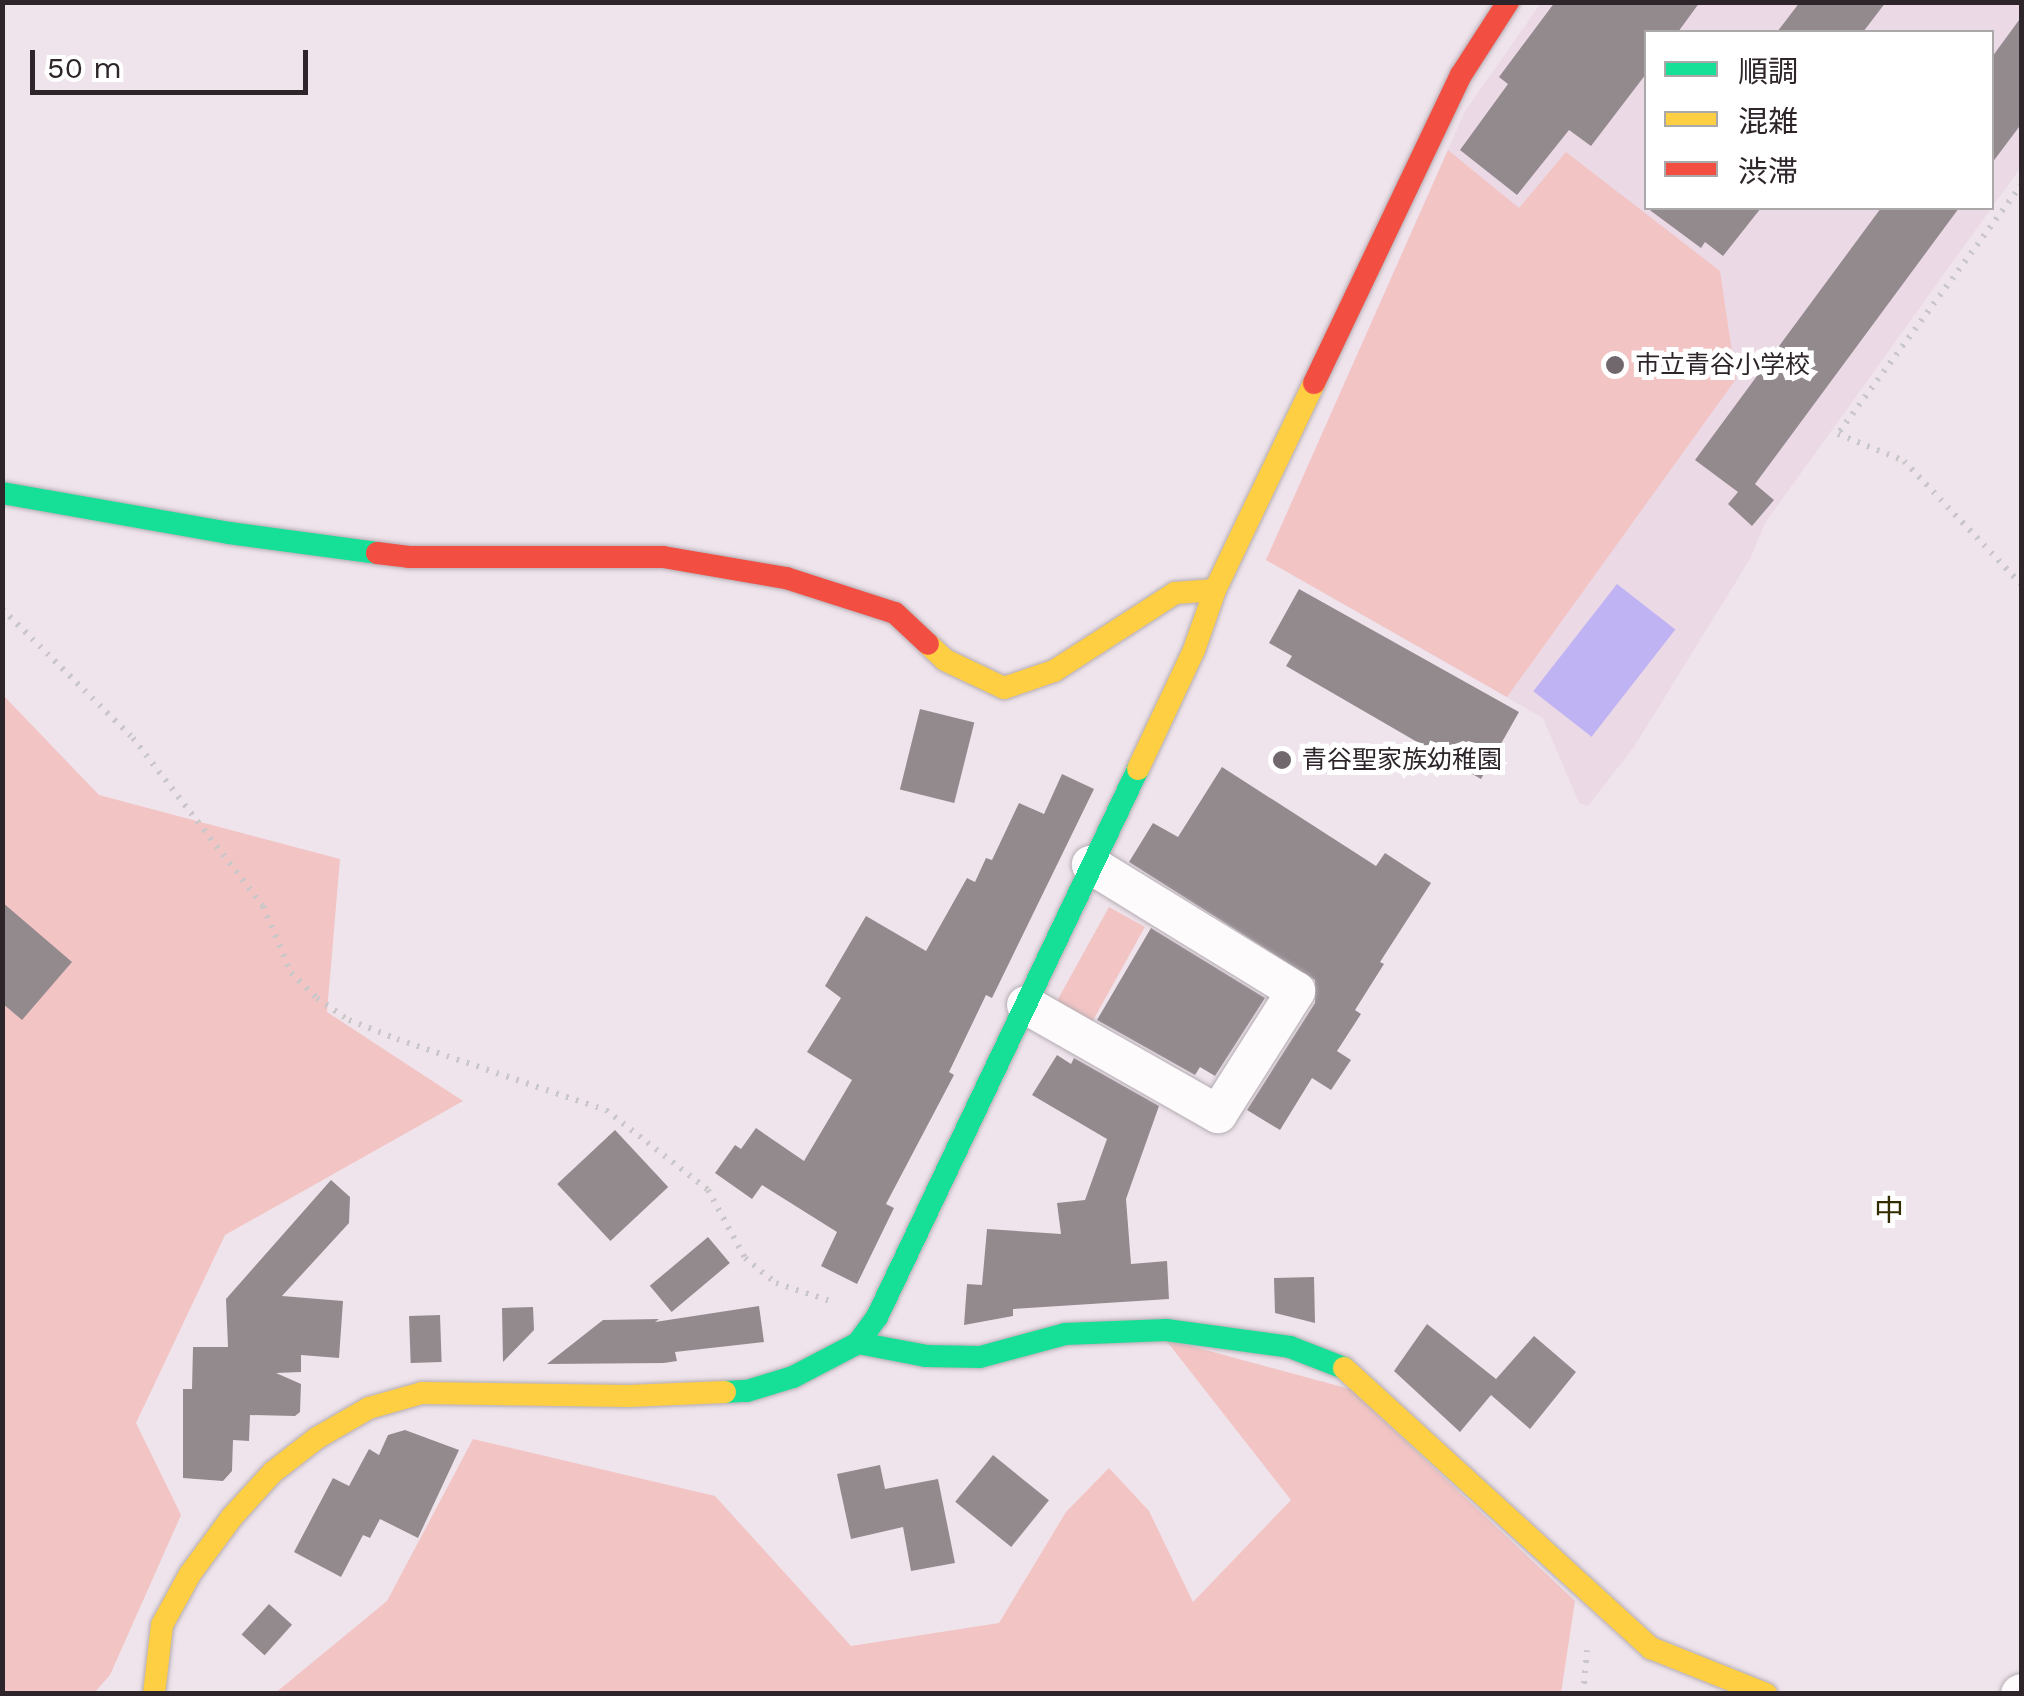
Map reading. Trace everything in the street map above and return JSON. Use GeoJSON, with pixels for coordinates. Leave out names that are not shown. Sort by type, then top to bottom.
{"type":"FeatureCollection","features":[{"type":"Feature","properties":{"kind":"street"},"geometry":{"type":"LineString","coordinates":[[154,1694],[162,1624],[190,1574],[232,1516],[273,1472],[317,1438],[369,1408],[422,1393],[628,1396],[746,1391],[793,1377],[858,1343],[878,1317],[1194,650],[1215,590],[1461,75],[1508,2]]}},
{"type":"Feature","properties":{"kind":"street"},"geometry":{"type":"LineString","coordinates":[[2,493],[229,534],[409,556],[663,557],[786,578],[895,613],[945,660],[1004,688],[1054,671],[1176,594],[1215,590]]}},
{"type":"Feature","properties":{"kind":"street"},"geometry":{"type":"LineString","coordinates":[[1026,1005],[1218,1114],[1296,991],[1091,866]]}},
{"type":"Feature","properties":{"kind":"street"},"geometry":{"type":"LineString","coordinates":[[858,1343],[926,1356],[980,1357],[1065,1334],[1166,1330],[1290,1347],[1348,1370],[1592,1599],[1651,1648],[1766,1694]]}},
{"type":"Feature","properties":{"kind":"path"},"geometry":{"type":"LineString","coordinates":[[2022,184],[1838,434],[1904,461],[2022,585]]}},
{"type":"Feature","properties":{"kind":"path"},"geometry":{"type":"LineString","coordinates":[[2,608],[133,738],[263,906],[291,974],[317,998],[349,1020],[398,1039],[606,1110],[708,1190],[744,1258],[776,1283],[878,1317]]}},
{"type":"Feature","properties":{"kind":"shaded area","name":"市立青谷小学校"},"geometry":{"type":"Polygon","coordinates":[[[1541,3],[2021,3],[2021,167],[1994,204],[1994,30],[1644,30],[1644,210],[1991,210],[1765,523],[1750,559],[1634,747],[1588,806],[1579,803],[1543,718],[1266,560],[1465,111],[1541,3]]]}},
{"type":"Feature","properties":{"kind":"shaded area"},"geometry":{"type":"Polygon","coordinates":[[[1448,150],[1519,208],[1566,152],[1720,271],[1736,379],[1507,697],[1266,560],[1448,150]]]}},
{"type":"Feature","properties":{"kind":"shaded area"},"geometry":{"type":"Polygon","coordinates":[[[1617,584],[1675,630],[1592,737],[1533,691],[1617,584]]]}},
{"type":"Feature","properties":{"kind":"shaded area"},"geometry":{"type":"Polygon","coordinates":[[[2,694],[99,795],[340,859],[327,1012],[463,1101],[225,1235],[136,1423],[181,1515],[110,1675],[94,1693],[3,1693],[2,694]]]}},
{"type":"Feature","properties":{"kind":"shaded area"},"geometry":{"type":"Polygon","coordinates":[[[1109,907],[1145,927],[1092,1023],[1056,1003],[1109,907]]]}},
{"type":"Feature","properties":{"kind":"shaded area"},"geometry":{"type":"Polygon","coordinates":[[[1165,1339],[1350,1389],[1575,1601],[1561,1693],[274,1694],[387,1601],[473,1439],[715,1496],[851,1646],[999,1623],[1066,1512],[1109,1468],[1149,1511],[1193,1602],[1291,1500],[1165,1339]]]}},
{"type":"Feature","properties":{"kind":"building"},"geometry":{"type":"Polygon","coordinates":[[[1555,2],[1700,2],[1679,30],[1644,30],[1644,77],[1591,146],[1569,130],[1517,195],[1460,150],[1508,84],[1499,77],[1555,2]]]}},
{"type":"Feature","properties":{"kind":"building"},"geometry":{"type":"Polygon","coordinates":[[[1800,2],[1886,2],[1865,30],[1779,30],[1800,2]]]}},
{"type":"Feature","properties":{"kind":"building"},"geometry":{"type":"Polygon","coordinates":[[[2022,16],[2022,123],[1994,160],[1994,54],[2022,16]]]}},
{"type":"Feature","properties":{"kind":"building"},"geometry":{"type":"Polygon","coordinates":[[[1650,210],[1759,210],[1723,256],[1705,242],[1701,248],[1650,210]]]}},
{"type":"Feature","properties":{"kind":"building"},"geometry":{"type":"Polygon","coordinates":[[[1880,210],[1958,210],[1755,484],[1774,500],[1752,526],[1728,504],[1738,492],[1695,460],[1880,210]]]}},
{"type":"Feature","properties":{"kind":"building"},"geometry":{"type":"Polygon","coordinates":[[[1299,589],[1519,712],[1481,779],[1286,666],[1292,656],[1269,643],[1299,589]]]}},
{"type":"Feature","properties":{"kind":"building"},"geometry":{"type":"Polygon","coordinates":[[[920,709],[974,723],[954,803],[900,790],[920,709]]]}},
{"type":"Feature","properties":{"kind":"building"},"geometry":{"type":"Polygon","coordinates":[[[1222,767],[1376,866],[1385,853],[1431,883],[1380,962],[1384,964],[1355,1010],[1361,1014],[1337,1051],[1351,1060],[1331,1090],[1312,1078],[1280,1130],[1247,1110],[1315,1003],[1315,980],[1129,862],[1153,823],[1178,837],[1222,767]]]}},
{"type":"Feature","properties":{"kind":"building"},"geometry":{"type":"Polygon","coordinates":[[[1062,774],[1094,789],[992,998],[986,995],[949,1072],[954,1075],[886,1204],[894,1208],[857,1284],[821,1266],[837,1232],[762,1185],[752,1199],[715,1173],[735,1145],[741,1149],[756,1128],[804,1161],[852,1080],[807,1052],[841,998],[825,986],[866,916],[926,951],[967,878],[975,882],[986,858],[992,860],[1019,803],[1044,814],[1062,774]]]}},
{"type":"Feature","properties":{"kind":"building"},"geometry":{"type":"Polygon","coordinates":[[[2,902],[72,962],[22,1020],[2,1003],[2,902]]]}},
{"type":"Feature","properties":{"kind":"building"},"geometry":{"type":"Polygon","coordinates":[[[1151,928],[1265,998],[1215,1076],[1200,1067],[1195,1075],[1097,1020],[1151,928]]]}},
{"type":"Feature","properties":{"kind":"building"},"geometry":{"type":"Polygon","coordinates":[[[1057,1055],[1071,1064],[1074,1058],[1159,1106],[1126,1199],[1131,1264],[1167,1261],[1169,1299],[1013,1309],[1013,1316],[964,1325],[967,1284],[982,1285],[987,1229],[1061,1234],[1057,1203],[1085,1200],[1107,1139],[1032,1095],[1057,1055]]]}},
{"type":"Feature","properties":{"kind":"building"},"geometry":{"type":"Polygon","coordinates":[[[615,1130],[668,1187],[610,1241],[557,1184],[615,1130]]]}},
{"type":"Feature","properties":{"kind":"building"},"geometry":{"type":"Polygon","coordinates":[[[331,1180],[350,1197],[349,1223],[282,1296],[343,1301],[339,1358],[301,1355],[301,1372],[276,1373],[301,1384],[300,1412],[295,1416],[250,1415],[249,1441],[233,1440],[232,1471],[223,1481],[183,1478],[183,1389],[192,1389],[193,1347],[228,1347],[226,1299],[331,1180]]]}},
{"type":"Feature","properties":{"kind":"building"},"geometry":{"type":"Polygon","coordinates":[[[708,1237],[730,1263],[672,1312],[650,1286],[708,1237]]]}},
{"type":"Feature","properties":{"kind":"building"},"geometry":{"type":"Polygon","coordinates":[[[1314,1277],[1315,1323],[1275,1313],[1274,1278],[1314,1277]]]}},
{"type":"Feature","properties":{"kind":"building"},"geometry":{"type":"Polygon","coordinates":[[[759,1306],[764,1342],[675,1352],[677,1361],[664,1363],[547,1364],[603,1320],[659,1319],[655,1322],[759,1306]]]}},
{"type":"Feature","properties":{"kind":"building"},"geometry":{"type":"Polygon","coordinates":[[[533,1307],[534,1330],[503,1362],[502,1308],[533,1307]]]}},
{"type":"Feature","properties":{"kind":"building"},"geometry":{"type":"Polygon","coordinates":[[[440,1315],[442,1362],[411,1363],[409,1316],[440,1315]]]}},
{"type":"Feature","properties":{"kind":"building"},"geometry":{"type":"Polygon","coordinates":[[[1427,1324],[1496,1379],[1534,1336],[1576,1372],[1530,1429],[1491,1395],[1460,1432],[1394,1371],[1427,1324]]]}},
{"type":"Feature","properties":{"kind":"building"},"geometry":{"type":"Polygon","coordinates":[[[405,1430],[459,1450],[418,1538],[380,1519],[370,1538],[363,1535],[341,1577],[294,1552],[333,1478],[349,1486],[369,1449],[379,1455],[388,1435],[405,1430]]]}},
{"type":"Feature","properties":{"kind":"building"},"geometry":{"type":"Polygon","coordinates":[[[993,1455],[1049,1500],[1011,1547],[955,1502],[993,1455]]]}},
{"type":"Feature","properties":{"kind":"building"},"geometry":{"type":"Polygon","coordinates":[[[880,1465],[885,1489],[938,1479],[955,1563],[911,1571],[903,1527],[851,1539],[837,1474],[880,1465]]]}},
{"type":"Feature","properties":{"kind":"building"},"geometry":{"type":"Polygon","coordinates":[[[269,1604],[292,1625],[265,1655],[242,1634],[269,1604]]]}},
{"type":"Feature","properties":{"kind":"traffic: fast"},"geometry":{"type":"LineString","coordinates":[[2,493],[229,533],[377,553]]}},
{"type":"Feature","properties":{"kind":"traffic: fast"},"geometry":{"type":"LineString","coordinates":[[725,1392],[747,1391],[793,1377],[858,1343],[877,1317],[1138,769]]}},
{"type":"Feature","properties":{"kind":"traffic: fast"},"geometry":{"type":"LineString","coordinates":[[858,1343],[926,1356],[980,1357],[1065,1334],[1166,1330],[1290,1347],[1344,1368]]}},
{"type":"Feature","properties":{"kind":"traffic: slow"},"geometry":{"type":"LineString","coordinates":[[1138,769],[1194,650],[1215,590],[1314,383]]}},
{"type":"Feature","properties":{"kind":"traffic: slow"},"geometry":{"type":"LineString","coordinates":[[928,644],[945,660],[1004,688],[1054,671],[1175,593],[1215,590]]}},
{"type":"Feature","properties":{"kind":"traffic: slow"},"geometry":{"type":"LineString","coordinates":[[1344,1368],[1651,1648],[1766,1694]]}},
{"type":"Feature","properties":{"kind":"traffic: slow"},"geometry":{"type":"LineString","coordinates":[[154,1694],[162,1625],[190,1574],[232,1517],[273,1472],[317,1438],[369,1408],[422,1393],[628,1396],[725,1392]]}},
{"type":"Feature","properties":{"kind":"traffic: jam"},"geometry":{"type":"LineString","coordinates":[[1314,383],[1461,75],[1508,2]]}},
{"type":"Feature","properties":{"kind":"traffic: jam"},"geometry":{"type":"LineString","coordinates":[[377,553],[409,557],[663,557],[786,578],[895,613],[928,644]]}},
{"type":"Feature","properties":{"kind":"place","name":"市立青谷小学校"},"geometry":{"type":"Point","coordinates":[1615,365]}},
{"type":"Feature","properties":{"kind":"place","name":"青谷聖家族幼稚園"},"geometry":{"type":"Point","coordinates":[1282,760]}},
{"type":"Feature","properties":{"kind":"district","name":"中"},"geometry":{"type":"Point","coordinates":[1889,1211]}}]}
